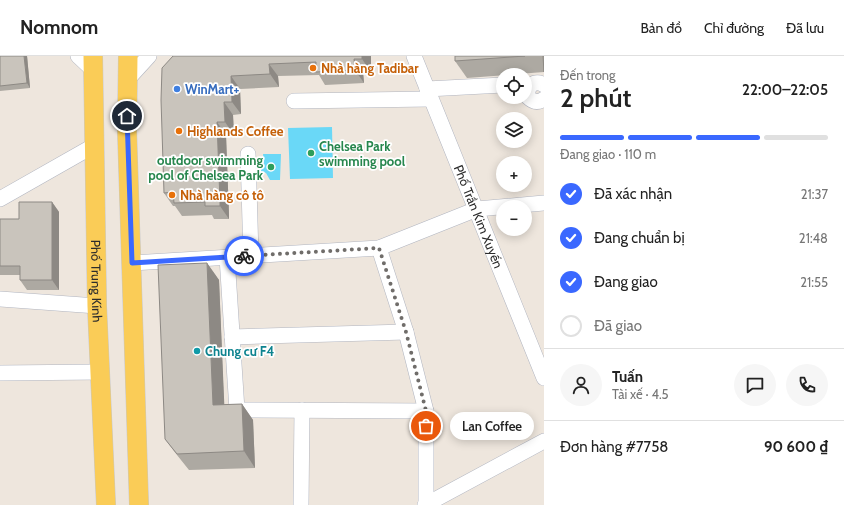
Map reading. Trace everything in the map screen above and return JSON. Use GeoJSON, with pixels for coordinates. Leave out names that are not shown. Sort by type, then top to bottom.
{"type":"FeatureCollection","features":[{"type":"Feature","properties":{"kind":"main road"},"geometry":{"type":"LineString","coordinates":[[128,56],[127,130],[139,505]]}},
{"type":"Feature","properties":{"kind":"main road","name":"Phố Trung Kính"},"geometry":{"type":"LineString","coordinates":[[94,64],[97,306],[106,505]]}},
{"type":"Feature","properties":{"kind":"street"},"geometry":{"type":"LineString","coordinates":[[78,56],[94,64]]}},
{"type":"Feature","properties":{"kind":"street"},"geometry":{"type":"LineString","coordinates":[[128,79],[149,56]]}},
{"type":"Feature","properties":{"kind":"street","name":"Phố Trần Kim Xuyến"},"geometry":{"type":"LineString","coordinates":[[414,56],[428,94],[477,210],[544,378]]}},
{"type":"Feature","properties":{"kind":"street"},"geometry":{"type":"LineString","coordinates":[[532,84],[537,82],[544,85]]}},
{"type":"Feature","properties":{"kind":"street"},"geometry":{"type":"LineString","coordinates":[[294,101],[428,94],[496,86]]}},
{"type":"Feature","properties":{"kind":"street"},"geometry":{"type":"LineString","coordinates":[[532,100],[537,102],[544,99]]}},
{"type":"Feature","properties":{"kind":"street"},"geometry":{"type":"LineString","coordinates":[[1,197],[95,146]]}},
{"type":"Feature","properties":{"kind":"street"},"geometry":{"type":"LineString","coordinates":[[248,154],[251,256]]}},
{"type":"Feature","properties":{"kind":"street"},"geometry":{"type":"LineString","coordinates":[[132,263],[379,248],[477,210],[544,202]]}},
{"type":"Feature","properties":{"kind":"street"},"geometry":{"type":"LineString","coordinates":[[379,248],[406,332],[426,411],[425,505],[544,441]]}},
{"type":"Feature","properties":{"kind":"street"},"geometry":{"type":"LineString","coordinates":[[227,257],[237,410],[426,411]]}},
{"type":"Feature","properties":{"kind":"street"},"geometry":{"type":"LineString","coordinates":[[0,299],[97,306]]}},
{"type":"Feature","properties":{"kind":"street"},"geometry":{"type":"LineString","coordinates":[[232,337],[406,332]]}},
{"type":"Feature","properties":{"kind":"street"},"geometry":{"type":"LineString","coordinates":[[0,372],[100,372]]}},
{"type":"Feature","properties":{"kind":"street"},"geometry":{"type":"LineString","coordinates":[[300,505],[302,410]]}},
{"type":"Feature","properties":{"kind":"water","name":"Chelsea Park swimming pool"},"geometry":{"type":"Polygon","coordinates":[[[332,127],[333,178],[290,179],[288,128],[332,127]]]}},
{"type":"Feature","properties":{"kind":"water","name":"outdoor swimming pool of Chelsea Park"},"geometry":{"type":"Polygon","coordinates":[[[263,154],[281,154],[280,180],[270,180],[266,173],[261,171],[264,162],[263,154]]]}},
{"type":"Feature","properties":{"kind":"building"},"geometry":{"type":"Polygon","coordinates":[[[0,56],[24,56],[27,83],[0,86],[0,56]]]}},
{"type":"Feature","properties":{"kind":"building"},"geometry":{"type":"Polygon","coordinates":[[[173,56],[362,56],[362,59],[354,59],[355,70],[316,72],[316,62],[269,64],[270,74],[231,76],[232,102],[224,102],[225,122],[217,122],[220,206],[205,206],[205,202],[174,203],[173,192],[164,193],[161,100],[162,68],[173,56]]]}},
{"type":"Feature","properties":{"kind":"building"},"geometry":{"type":"Polygon","coordinates":[[[455,56],[525,56],[455,61],[455,56]]]}},
{"type":"Feature","properties":{"kind":"building"},"geometry":{"type":"Polygon","coordinates":[[[19,202],[52,202],[52,280],[20,280],[20,266],[0,266],[0,219],[19,219],[19,202]]]}},
{"type":"Feature","properties":{"kind":"building","name":"Chung cư F4"},"geometry":{"type":"Polygon","coordinates":[[[207,263],[213,405],[242,404],[244,451],[177,454],[165,439],[158,265],[207,263]]]}},
{"type":"Feature","properties":{"kind":"way so far"},"geometry":{"type":"LineString","coordinates":[[244,256],[379,248],[406,332],[426,411],[426,426]]}},
{"type":"Feature","properties":{"kind":"place","name":"Nhà hàng Tadibar"},"geometry":{"type":"Point","coordinates":[313,68]}},
{"type":"Feature","properties":{"kind":"place","name":"WinMart+"},"geometry":{"type":"Point","coordinates":[177,89]}},
{"type":"Feature","properties":{"kind":"place","name":"Highlands Coffee"},"geometry":{"type":"Point","coordinates":[179,131]}},
{"type":"Feature","properties":{"kind":"place","name":"Chelsea Park swimming pool"},"geometry":{"type":"Point","coordinates":[311,153]}},
{"type":"Feature","properties":{"kind":"place","name":"outdoor swimming pool of Chelsea Park"},"geometry":{"type":"Point","coordinates":[271,167]}},
{"type":"Feature","properties":{"kind":"place","name":"Nhà hàng cô tô"},"geometry":{"type":"Point","coordinates":[172,195]}},
{"type":"Feature","properties":{"kind":"place","name":"Chung cư F4"},"geometry":{"type":"Point","coordinates":[197,351]}},
{"type":"Feature","properties":{"kind":"place","name":"Lan Coffee"},"geometry":{"type":"Point","coordinates":[426,426]}},
{"type":"Feature","properties":{"kind":"route"},"geometry":{"type":"LineString","coordinates":[[127,116],[132,263],[244,256]]}}]}
